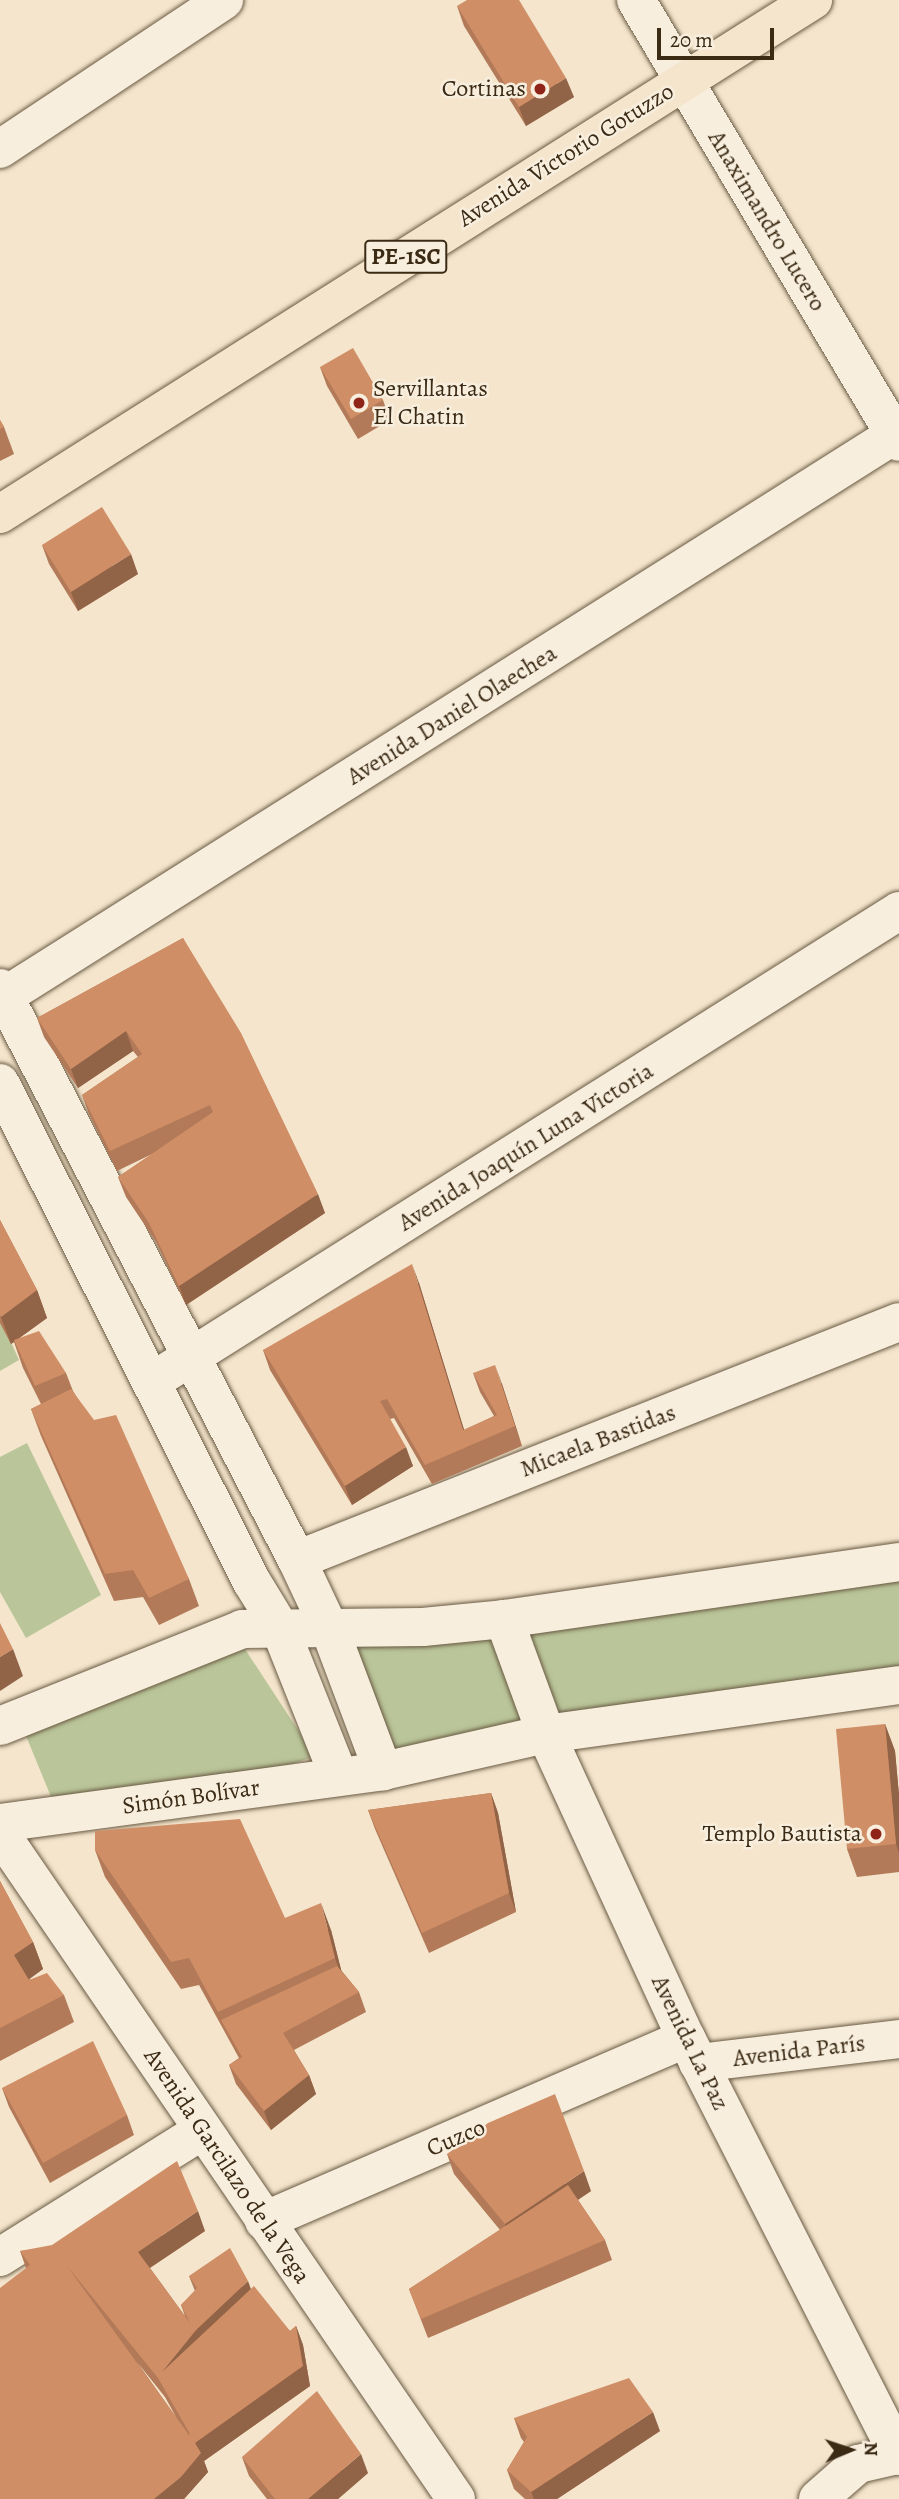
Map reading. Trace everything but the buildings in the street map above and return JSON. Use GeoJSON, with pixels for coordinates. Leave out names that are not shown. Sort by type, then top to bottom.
{"type":"FeatureCollection","features":[{"type":"Feature","properties":{"kind":"main road","name":"Avenida Victorio Gotuzzo"},"geometry":{"type":"LineString","coordinates":[[0,514],[813,0]]}},
{"type":"Feature","properties":{"kind":"street"},"geometry":{"type":"LineString","coordinates":[[0,149],[224,0]]}},
{"type":"Feature","properties":{"kind":"street","name":"Anaximandro Lucero"},"geometry":{"type":"LineString","coordinates":[[636,0],[898,436]]}},
{"type":"Feature","properties":{"kind":"street","name":"Avenida Daniel Olaechea"},"geometry":{"type":"LineString","coordinates":[[2,995],[898,436]]}},
{"type":"Feature","properties":{"kind":"street","name":"Avenida Joaquín Luna Victoria"},"geometry":{"type":"LineString","coordinates":[[151,1382],[899,911]]}},
{"type":"Feature","properties":{"kind":"street"},"geometry":{"type":"LineString","coordinates":[[2,995],[297,1560],[330,1630],[383,1771]]}},
{"type":"Feature","properties":{"kind":"street"},"geometry":{"type":"LineString","coordinates":[[0,1083],[151,1382],[279,1626],[339,1777]]}},
{"type":"Feature","properties":{"kind":"street","name":"Micaela Bastidas"},"geometry":{"type":"LineString","coordinates":[[297,1560],[899,1322]]}},
{"type":"Feature","properties":{"kind":"street"},"geometry":{"type":"LineString","coordinates":[[0,1726],[187,1647],[242,1629],[279,1626],[330,1630],[504,1619],[899,1562]]}},
{"type":"Feature","properties":{"kind":"street","name":"Avenida La Paz"},"geometry":{"type":"LineString","coordinates":[[504,1619],[546,1734],[692,2051],[898,2455]]}},
{"type":"Feature","properties":{"kind":"street","name":"Simón Bolívar"},"geometry":{"type":"LineString","coordinates":[[0,1823],[383,1771],[546,1734],[899,1685]]}},
{"type":"Feature","properties":{"kind":"street","name":"Avenida Garcilazo de la Vega"},"geometry":{"type":"LineString","coordinates":[[0,1833],[456,2499]]}},
{"type":"Feature","properties":{"kind":"street","name":"Avenida París"},"geometry":{"type":"LineString","coordinates":[[692,2051],[899,2039]]}},
{"type":"Feature","properties":{"kind":"street","name":"Cuzco"},"geometry":{"type":"LineString","coordinates":[[264,2221],[692,2051]]}},
{"type":"Feature","properties":{"kind":"street"},"geometry":{"type":"LineString","coordinates":[[0,2257],[203,2130]]}},
{"type":"Feature","properties":{"kind":"street"},"geometry":{"type":"LineString","coordinates":[[818,2499],[858,2464],[898,2455]]}},
{"type":"Feature","properties":{"kind":"green space"},"geometry":{"type":"Polygon","coordinates":[[[0,1318],[19,1360],[0,1371],[0,1318]]]}},
{"type":"Feature","properties":{"kind":"green space"},"geometry":{"type":"Polygon","coordinates":[[[27,1443],[101,1595],[26,1638],[0,1592],[0,1457],[27,1443]]]}},
{"type":"Feature","properties":{"kind":"green space"},"geometry":{"type":"Polygon","coordinates":[[[899,1564],[899,1699],[383,1771],[330,1630],[899,1564]]]}},
{"type":"Feature","properties":{"kind":"green space"},"geometry":{"type":"Polygon","coordinates":[[[241,1643],[315,1756],[273,1771],[54,1804],[24,1731],[241,1643]]]}},
{"type":"Feature","properties":{"kind":"place","name":"Cortinas"},"geometry":{"type":"Point","coordinates":[540,89]}},
{"type":"Feature","properties":{"kind":"place","name":"Servillantas El Chatin"},"geometry":{"type":"Point","coordinates":[359,403]}},
{"type":"Feature","properties":{"kind":"place","name":"Templo Bautista"},"geometry":{"type":"Point","coordinates":[876,1834]}}]}
